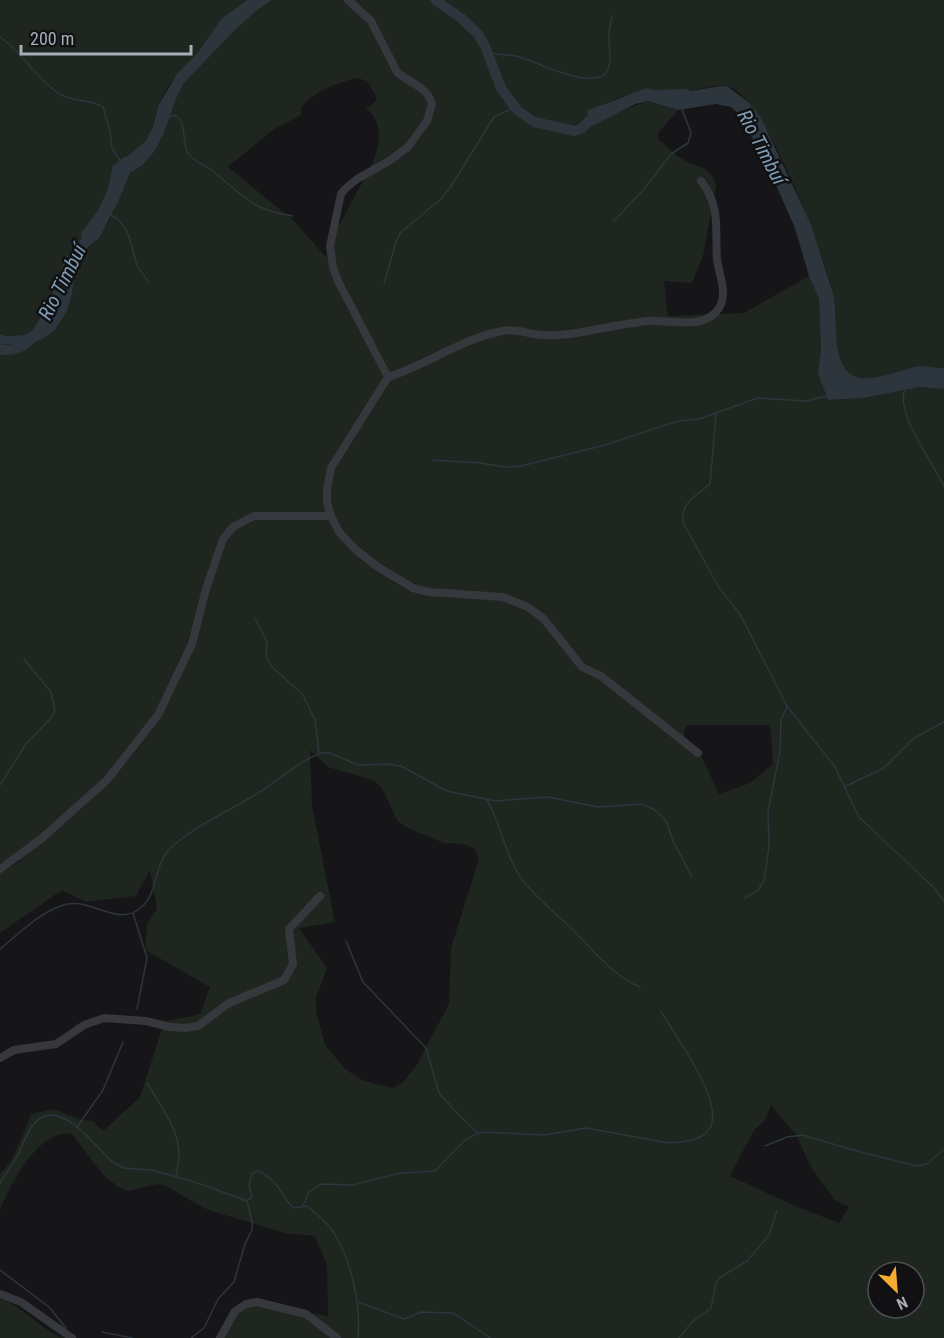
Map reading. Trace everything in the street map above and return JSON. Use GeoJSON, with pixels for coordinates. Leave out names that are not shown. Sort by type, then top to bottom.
{"type":"FeatureCollection","features":[{"type":"Feature","properties":{"kind":"street"},"geometry":{"type":"LineString","coordinates":[[348,0],[371,21],[397,72],[423,88],[432,104],[431,113],[424,126],[408,147],[357,179],[341,194],[330,246],[338,281],[388,377]]}},
{"type":"Feature","properties":{"kind":"street"},"geometry":{"type":"LineString","coordinates":[[698,753],[601,676],[582,667],[557,634],[528,607],[503,597],[429,592],[413,588],[378,567],[356,550],[339,532],[331,516],[327,490],[331,468],[388,377],[420,365],[468,341],[500,332],[520,331],[542,335],[575,334],[650,321],[699,322],[716,312],[723,296],[717,259],[715,206],[712,196],[701,181]]}},
{"type":"Feature","properties":{"kind":"street"},"geometry":{"type":"LineString","coordinates":[[0,869],[41,839],[107,780],[158,715],[192,644],[206,589],[223,539],[233,527],[254,516],[331,516]]}},
{"type":"Feature","properties":{"kind":"street"},"geometry":{"type":"LineString","coordinates":[[0,1058],[14,1050],[56,1044],[84,1025],[104,1018],[146,1021],[170,1027],[198,1026],[229,1003],[284,980],[293,964],[289,929],[320,896]]}},
{"type":"Feature","properties":{"kind":"street"},"geometry":{"type":"LineString","coordinates":[[0,1294],[32,1309],[72,1338]]}},
{"type":"Feature","properties":{"kind":"street"},"geometry":{"type":"LineString","coordinates":[[220,1338],[235,1311],[246,1304],[257,1302],[306,1314],[337,1338]]}},
{"type":"Feature","properties":{"kind":"shaded area"},"geometry":{"type":"Polygon","coordinates":[[[0,0],[247,0],[222,18],[199,51],[167,88],[158,106],[150,134],[143,145],[128,156],[103,214],[67,258],[64,277],[43,323],[35,330],[23,335],[7,336],[0,334],[0,0]]]}},
{"type":"Feature","properties":{"kind":"shaded area"},"geometry":{"type":"Polygon","coordinates":[[[272,0],[944,0],[944,368],[921,366],[888,375],[865,378],[855,376],[846,370],[838,350],[833,293],[806,214],[792,180],[761,119],[745,98],[730,87],[712,86],[680,94],[625,96],[587,111],[589,122],[648,101],[678,110],[658,133],[658,139],[680,158],[708,171],[714,179],[716,185],[703,256],[692,283],[664,281],[668,316],[744,313],[809,276],[819,299],[821,349],[818,374],[828,400],[864,398],[920,387],[944,389],[944,1338],[219,1338],[243,1301],[328,1316],[327,1265],[315,1236],[285,1233],[218,1213],[158,1184],[128,1191],[120,1188],[104,1176],[72,1134],[60,1134],[48,1140],[38,1149],[19,1173],[0,1210],[0,1174],[15,1153],[31,1114],[54,1109],[81,1120],[93,1121],[103,1131],[140,1097],[164,1022],[200,1014],[210,987],[145,950],[147,924],[157,909],[150,870],[136,896],[86,902],[62,890],[0,933],[0,873],[22,860],[0,862],[0,344],[33,343],[54,331],[66,313],[72,295],[75,265],[81,252],[92,245],[109,221],[130,173],[143,165],[154,152],[184,83],[233,32],[272,0]],[[357,78],[326,88],[312,97],[301,108],[301,115],[274,129],[228,167],[292,219],[326,257],[329,243],[372,164],[379,141],[374,118],[366,108],[377,98],[367,81],[357,78]],[[686,725],[682,742],[700,753],[719,794],[750,783],[773,764],[770,725],[686,725]],[[310,750],[312,806],[335,922],[299,928],[327,968],[316,997],[316,1011],[325,1045],[345,1069],[360,1079],[393,1088],[402,1083],[415,1068],[449,1004],[451,948],[479,859],[474,849],[464,844],[444,843],[398,822],[382,788],[373,780],[328,767],[310,750]],[[771,1105],[765,1120],[754,1130],[730,1176],[839,1223],[849,1207],[836,1201],[810,1165],[796,1135],[771,1105]]]}},
{"type":"Feature","properties":{"kind":"shaded area"},"geometry":{"type":"Polygon","coordinates":[[[0,1299],[9,1302],[46,1329],[63,1338],[0,1338],[0,1299]]]}},
{"type":"Feature","properties":{"kind":"water"},"geometry":{"type":"Polygon","coordinates":[[[247,0],[272,0],[233,32],[184,83],[154,152],[143,165],[130,173],[99,238],[81,253],[75,265],[72,295],[66,313],[54,331],[33,343],[0,344],[0,334],[23,335],[35,330],[43,323],[64,277],[67,258],[101,218],[107,207],[114,190],[117,165],[146,141],[158,106],[176,75],[199,51],[222,18],[247,0]]]}},
{"type":"Feature","properties":{"kind":"water"},"geometry":{"type":"Polygon","coordinates":[[[727,86],[757,112],[811,225],[833,293],[838,350],[846,370],[855,376],[865,378],[888,375],[921,366],[944,368],[944,389],[920,387],[864,398],[828,400],[818,374],[821,349],[819,299],[809,276],[795,228],[772,176],[741,116],[731,107],[716,104],[678,110],[648,101],[635,104],[594,125],[587,124],[590,118],[586,111],[647,88],[657,92],[676,94],[727,86]]]}},
{"type":"Feature","properties":{"kind":"waterway","name":"Rio Timbuí"},"geometry":{"type":"LineString","coordinates":[[435,0],[461,18],[478,34],[501,88],[517,110],[534,122],[575,131],[582,128],[599,111]]}},
{"type":"Feature","properties":{"kind":"waterway"},"geometry":{"type":"LineString","coordinates":[[488,53],[517,56],[579,77],[601,77],[607,71],[610,62],[609,32],[612,16]]}},
{"type":"Feature","properties":{"kind":"waterway"},"geometry":{"type":"LineString","coordinates":[[0,37],[58,93],[103,107],[112,148],[121,162]]}},
{"type":"Feature","properties":{"kind":"waterway","name":"Rio Timbuí"},"geometry":{"type":"LineString","coordinates":[[650,95],[686,94]]}},
{"type":"Feature","properties":{"kind":"waterway"},"geometry":{"type":"LineString","coordinates":[[384,284],[400,233],[441,199],[450,188],[494,117],[515,107]]}},
{"type":"Feature","properties":{"kind":"waterway"},"geometry":{"type":"LineString","coordinates":[[613,222],[644,189],[671,154],[688,143],[691,133],[682,109]]}},
{"type":"Feature","properties":{"kind":"waterway"},"geometry":{"type":"LineString","coordinates":[[170,117],[175,115],[182,123],[186,148],[192,158],[258,206],[293,216]]}},
{"type":"Feature","properties":{"kind":"waterway","name":"Rio Timbuí"},"geometry":{"type":"LineString","coordinates":[[86,235],[103,212],[113,190],[117,169],[126,162]]}},
{"type":"Feature","properties":{"kind":"waterway"},"geometry":{"type":"LineString","coordinates":[[110,215],[126,229],[137,265],[148,281]]}},
{"type":"Feature","properties":{"kind":"waterway","name":"Rio Timbuí"},"geometry":{"type":"LineString","coordinates":[[0,349],[14,349],[26,343],[37,333],[60,288],[69,261]]}},
{"type":"Feature","properties":{"kind":"waterway"},"geometry":{"type":"LineString","coordinates":[[905,389],[903,399],[910,424],[944,486]]}},
{"type":"Feature","properties":{"kind":"waterway"},"geometry":{"type":"LineString","coordinates":[[432,460],[505,467],[521,466],[605,445],[678,421],[699,419],[758,398],[806,401],[827,396]]}},
{"type":"Feature","properties":{"kind":"waterway"},"geometry":{"type":"LineString","coordinates":[[716,414],[710,484],[686,506],[683,512],[684,524],[718,586],[741,616],[787,706],[835,767],[859,817],[933,887],[944,901]]}},
{"type":"Feature","properties":{"kind":"waterway"},"geometry":{"type":"LineString","coordinates":[[255,618],[267,642],[266,655],[271,666],[303,695],[315,720],[319,753]]}},
{"type":"Feature","properties":{"kind":"waterway"},"geometry":{"type":"LineString","coordinates":[[0,785],[26,744],[51,718],[55,710],[51,692],[24,659]]}},
{"type":"Feature","properties":{"kind":"waterway"},"geometry":{"type":"LineString","coordinates":[[745,898],[758,890],[764,881],[769,847],[768,812],[780,751],[781,720],[787,707]]}},
{"type":"Feature","properties":{"kind":"waterway"},"geometry":{"type":"LineString","coordinates":[[846,786],[884,768],[914,738],[944,722]]}},
{"type":"Feature","properties":{"kind":"waterway"},"geometry":{"type":"LineString","coordinates":[[0,949],[41,916],[68,904],[77,903],[122,915],[139,909],[145,904],[153,890],[159,866],[167,852],[176,844],[197,828],[263,790],[304,761],[321,753],[330,753],[358,765],[401,766],[447,791],[495,801],[548,797],[598,807],[642,804],[655,810],[666,821],[673,841],[692,877]]}},
{"type":"Feature","properties":{"kind":"waterway"},"geometry":{"type":"LineString","coordinates":[[487,800],[511,860],[528,886],[607,964],[623,978],[640,987]]}},
{"type":"Feature","properties":{"kind":"waterway"},"geometry":{"type":"LineString","coordinates":[[133,913],[147,958],[137,1009]]}},
{"type":"Feature","properties":{"kind":"waterway"},"geometry":{"type":"LineString","coordinates":[[346,941],[363,982],[426,1048],[439,1093],[478,1133]]}},
{"type":"Feature","properties":{"kind":"waterway"},"geometry":{"type":"LineString","coordinates":[[303,1206],[309,1192],[321,1184],[353,1185],[400,1173],[435,1171],[465,1140],[484,1132],[544,1135],[586,1128],[669,1143],[688,1141],[705,1134],[712,1123],[712,1108],[707,1091],[661,1011]]}},
{"type":"Feature","properties":{"kind":"waterway"},"geometry":{"type":"LineString","coordinates":[[77,1127],[103,1090],[123,1042]]}},
{"type":"Feature","properties":{"kind":"waterway"},"geometry":{"type":"LineString","coordinates":[[147,1083],[167,1116],[178,1143],[176,1176]]}},
{"type":"Feature","properties":{"kind":"waterway"},"geometry":{"type":"LineString","coordinates":[[0,1183],[33,1125],[43,1117],[53,1115],[64,1118],[75,1125],[111,1161],[124,1168],[151,1170],[192,1181],[247,1201]]}},
{"type":"Feature","properties":{"kind":"waterway"},"geometry":{"type":"LineString","coordinates":[[765,1146],[787,1137],[803,1135],[917,1166],[927,1164],[944,1149]]}},
{"type":"Feature","properties":{"kind":"waterway"},"geometry":{"type":"LineString","coordinates":[[247,1200],[252,1198],[249,1185],[252,1174],[257,1171],[268,1176],[291,1206],[294,1208],[307,1206],[329,1226],[344,1252],[353,1281],[358,1311],[358,1338]]}},
{"type":"Feature","properties":{"kind":"waterway"},"geometry":{"type":"LineString","coordinates":[[191,1338],[204,1328],[218,1299],[234,1282],[245,1244],[252,1230],[247,1201]]}},
{"type":"Feature","properties":{"kind":"waterway"},"geometry":{"type":"LineString","coordinates":[[679,1338],[693,1321],[711,1308],[719,1278],[747,1261],[769,1235],[777,1211]]}},
{"type":"Feature","properties":{"kind":"waterway"},"geometry":{"type":"LineString","coordinates":[[0,1270],[49,1307],[66,1328]]}},
{"type":"Feature","properties":{"kind":"waterway"},"geometry":{"type":"LineString","coordinates":[[358,1302],[404,1319],[421,1312],[452,1313],[490,1338]]}},
{"type":"Feature","properties":{"kind":"waterway"},"geometry":{"type":"LineString","coordinates":[[102,1332],[132,1338]]}}]}
